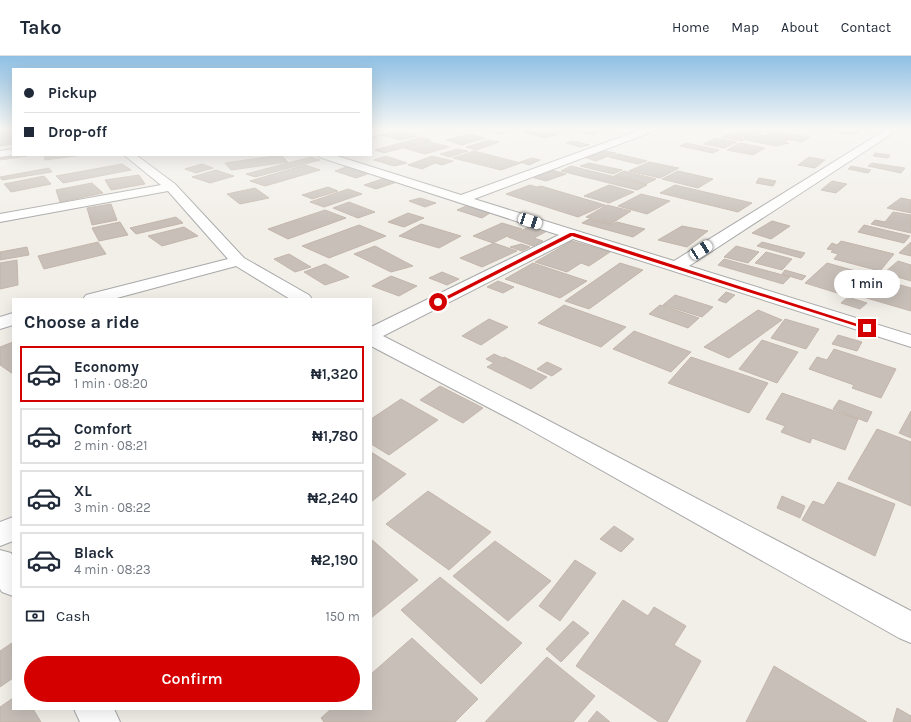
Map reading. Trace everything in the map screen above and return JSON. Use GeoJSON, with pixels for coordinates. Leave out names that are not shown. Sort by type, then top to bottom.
{"type":"FeatureCollection","features":[{"type":"Feature","properties":{"kind":"street"},"geometry":{"type":"LineString","coordinates":[[136,160],[171,187],[238,262],[301,298]]}},
{"type":"Feature","properties":{"kind":"street"},"geometry":{"type":"LineString","coordinates":[[339,160],[911,341]]}},
{"type":"Feature","properties":{"kind":"street"},"geometry":{"type":"LineString","coordinates":[[461,199],[566,160]]}},
{"type":"Feature","properties":{"kind":"street"},"geometry":{"type":"LineString","coordinates":[[676,267],[844,160]]}},
{"type":"Feature","properties":{"kind":"street"},"geometry":{"type":"LineString","coordinates":[[0,218],[171,187]]}},
{"type":"Feature","properties":{"kind":"street"},"geometry":{"type":"LineString","coordinates":[[372,335],[572,234]]}},
{"type":"Feature","properties":{"kind":"street"},"geometry":{"type":"LineString","coordinates":[[96,298],[238,262]]}},
{"type":"Feature","properties":{"kind":"street"},"geometry":{"type":"LineString","coordinates":[[0,323],[12,319]]}},
{"type":"Feature","properties":{"kind":"street"},"geometry":{"type":"LineString","coordinates":[[372,337],[533,422],[911,628]]}},
{"type":"Feature","properties":{"kind":"street"},"geometry":{"type":"LineString","coordinates":[[0,535],[12,529]]}},
{"type":"Feature","properties":{"kind":"street"},"geometry":{"type":"LineString","coordinates":[[0,562],[12,581]]}},
{"type":"Feature","properties":{"kind":"street"},"geometry":{"type":"LineString","coordinates":[[94,710],[101,722]]}},
{"type":"Feature","properties":{"kind":"building"},"geometry":{"type":"Polygon","coordinates":[[[245,160],[286,160],[288,162],[231,170],[225,163],[245,160]]]}},
{"type":"Feature","properties":{"kind":"building"},"geometry":{"type":"Polygon","coordinates":[[[299,160],[320,160],[255,177],[246,174],[299,160]]]}},
{"type":"Feature","properties":{"kind":"building"},"geometry":{"type":"Polygon","coordinates":[[[374,160],[398,160],[407,163],[394,166],[374,160]]]}},
{"type":"Feature","properties":{"kind":"building"},"geometry":{"type":"Polygon","coordinates":[[[421,160],[453,161],[442,165],[435,163],[422,169],[408,165],[421,160]]]}},
{"type":"Feature","properties":{"kind":"building"},"geometry":{"type":"Polygon","coordinates":[[[461,160],[510,160],[521,163],[501,170],[461,160]]]}},
{"type":"Feature","properties":{"kind":"building"},"geometry":{"type":"Polygon","coordinates":[[[526,160],[540,160],[529,165],[520,162],[526,160]]]}},
{"type":"Feature","properties":{"kind":"building"},"geometry":{"type":"Polygon","coordinates":[[[622,160],[647,161],[638,164],[622,160]]]}},
{"type":"Feature","properties":{"kind":"building"},"geometry":{"type":"Polygon","coordinates":[[[805,160],[825,160],[815,168],[798,165],[805,160]]]}},
{"type":"Feature","properties":{"kind":"building"},"geometry":{"type":"Polygon","coordinates":[[[649,162],[679,168],[660,178],[629,171],[649,162]]]}},
{"type":"Feature","properties":{"kind":"building"},"geometry":{"type":"Polygon","coordinates":[[[589,163],[622,170],[613,174],[580,166],[589,163]]]}},
{"type":"Feature","properties":{"kind":"building"},"geometry":{"type":"Polygon","coordinates":[[[872,163],[905,168],[901,173],[868,166],[872,163]]]}},
{"type":"Feature","properties":{"kind":"building"},"geometry":{"type":"Polygon","coordinates":[[[122,164],[131,170],[63,183],[56,176],[122,164]]]}},
{"type":"Feature","properties":{"kind":"building"},"geometry":{"type":"Polygon","coordinates":[[[202,164],[213,168],[196,173],[185,169],[202,164]]]}},
{"type":"Feature","properties":{"kind":"building"},"geometry":{"type":"Polygon","coordinates":[[[305,165],[320,170],[265,186],[250,181],[305,165]]]}},
{"type":"Feature","properties":{"kind":"building"},"geometry":{"type":"Polygon","coordinates":[[[349,166],[370,173],[356,178],[335,171],[349,166]]]}},
{"type":"Feature","properties":{"kind":"building"},"geometry":{"type":"Polygon","coordinates":[[[571,166],[647,185],[637,190],[561,171],[571,166]]]}},
{"type":"Feature","properties":{"kind":"building"},"geometry":{"type":"Polygon","coordinates":[[[851,166],[871,170],[868,173],[848,169],[851,166]]]}},
{"type":"Feature","properties":{"kind":"building"},"geometry":{"type":"Polygon","coordinates":[[[49,168],[52,172],[2,180],[0,177],[49,168]]]}},
{"type":"Feature","properties":{"kind":"building"},"geometry":{"type":"Polygon","coordinates":[[[216,170],[234,176],[210,183],[192,177],[216,170]]]}},
{"type":"Feature","properties":{"kind":"building"},"geometry":{"type":"Polygon","coordinates":[[[551,170],[566,174],[546,181],[531,177],[551,170]]]}},
{"type":"Feature","properties":{"kind":"building"},"geometry":{"type":"Polygon","coordinates":[[[624,171],[656,179],[646,184],[614,176],[624,171]]]}},
{"type":"Feature","properties":{"kind":"building"},"geometry":{"type":"Polygon","coordinates":[[[678,171],[713,179],[698,188],[662,179],[678,171]]]}},
{"type":"Feature","properties":{"kind":"building"},"geometry":{"type":"Polygon","coordinates":[[[139,175],[145,184],[111,190],[105,180],[139,175]]]}},
{"type":"Feature","properties":{"kind":"building"},"geometry":{"type":"Polygon","coordinates":[[[44,176],[51,184],[11,192],[4,184],[44,176]]]}},
{"type":"Feature","properties":{"kind":"building"},"geometry":{"type":"Polygon","coordinates":[[[388,177],[400,181],[376,189],[364,185],[388,177]]]}},
{"type":"Feature","properties":{"kind":"building"},"geometry":{"type":"Polygon","coordinates":[[[759,178],[776,181],[773,186],[756,183],[759,178]]]}},
{"type":"Feature","properties":{"kind":"building"},"geometry":{"type":"Polygon","coordinates":[[[832,181],[847,184],[836,193],[821,190],[832,181]]]}},
{"type":"Feature","properties":{"kind":"building"},"geometry":{"type":"Polygon","coordinates":[[[92,183],[103,193],[60,202],[56,190],[92,183]]]}},
{"type":"Feature","properties":{"kind":"building"},"geometry":{"type":"Polygon","coordinates":[[[530,185],[537,187],[541,186],[605,205],[578,217],[506,194],[530,185]]]}},
{"type":"Feature","properties":{"kind":"building"},"geometry":{"type":"Polygon","coordinates":[[[609,185],[634,192],[609,203],[584,196],[609,185]]]}},
{"type":"Feature","properties":{"kind":"building"},"geometry":{"type":"Polygon","coordinates":[[[675,185],[752,203],[738,212],[660,193],[675,185]]]}},
{"type":"Feature","properties":{"kind":"building"},"geometry":{"type":"Polygon","coordinates":[[[328,187],[338,191],[312,199],[302,195],[328,187]]]}},
{"type":"Feature","properties":{"kind":"building"},"geometry":{"type":"Polygon","coordinates":[[[255,188],[269,198],[240,204],[227,194],[255,188]]]}},
{"type":"Feature","properties":{"kind":"building"},"geometry":{"type":"Polygon","coordinates":[[[348,189],[362,194],[324,207],[310,202],[348,189]]]}},
{"type":"Feature","properties":{"kind":"building"},"geometry":{"type":"Polygon","coordinates":[[[641,194],[670,201],[647,214],[618,206],[641,194]]]}},
{"type":"Feature","properties":{"kind":"building"},"geometry":{"type":"Polygon","coordinates":[[[420,198],[436,203],[425,207],[409,201],[420,198]]]}},
{"type":"Feature","properties":{"kind":"building"},"geometry":{"type":"Polygon","coordinates":[[[901,198],[911,200],[911,213],[887,208],[901,198]]]}},
{"type":"Feature","properties":{"kind":"building"},"geometry":{"type":"Polygon","coordinates":[[[349,202],[375,212],[358,218],[333,208],[349,202]]]}},
{"type":"Feature","properties":{"kind":"building"},"geometry":{"type":"Polygon","coordinates":[[[111,204],[117,220],[92,225],[87,208],[111,204]]]}},
{"type":"Feature","properties":{"kind":"building"},"geometry":{"type":"Polygon","coordinates":[[[607,205],[631,211],[611,224],[586,217],[607,205]]]}},
{"type":"Feature","properties":{"kind":"building"},"geometry":{"type":"Polygon","coordinates":[[[466,206],[490,213],[482,218],[457,210],[466,206]]]}},
{"type":"Feature","properties":{"kind":"building"},"geometry":{"type":"Polygon","coordinates":[[[325,210],[346,218],[288,239],[268,229],[325,210]]]}},
{"type":"Feature","properties":{"kind":"building"},"geometry":{"type":"Polygon","coordinates":[[[893,212],[911,215],[911,233],[871,224],[875,220],[885,222],[893,212]]]}},
{"type":"Feature","properties":{"kind":"building"},"geometry":{"type":"Polygon","coordinates":[[[408,213],[424,218],[404,227],[388,222],[408,213]]]}},
{"type":"Feature","properties":{"kind":"building"},"geometry":{"type":"Polygon","coordinates":[[[176,217],[183,223],[136,234],[130,228],[176,217]]]}},
{"type":"Feature","properties":{"kind":"building"},"geometry":{"type":"Polygon","coordinates":[[[589,219],[611,225],[617,222],[645,229],[633,237],[582,223],[589,219]]]}},
{"type":"Feature","properties":{"kind":"building"},"geometry":{"type":"Polygon","coordinates":[[[772,221],[790,226],[771,239],[752,233],[772,221]]]}},
{"type":"Feature","properties":{"kind":"building"},"geometry":{"type":"Polygon","coordinates":[[[120,222],[128,235],[99,241],[92,228],[120,222]]]}},
{"type":"Feature","properties":{"kind":"building"},"geometry":{"type":"Polygon","coordinates":[[[502,223],[522,229],[493,243],[473,236],[502,223]]]}},
{"type":"Feature","properties":{"kind":"building"},"geometry":{"type":"Polygon","coordinates":[[[421,224],[461,236],[439,248],[399,236],[421,224]]]}},
{"type":"Feature","properties":{"kind":"building"},"geometry":{"type":"Polygon","coordinates":[[[359,225],[386,236],[329,258],[302,246],[359,225]]]}},
{"type":"Feature","properties":{"kind":"building"},"geometry":{"type":"Polygon","coordinates":[[[864,225],[910,236],[904,243],[858,232],[864,225]]]}},
{"type":"Feature","properties":{"kind":"building"},"geometry":{"type":"Polygon","coordinates":[[[531,226],[547,231],[534,238],[543,241],[533,246],[508,237],[531,226]]]}},
{"type":"Feature","properties":{"kind":"building"},"geometry":{"type":"Polygon","coordinates":[[[682,226],[708,231],[687,247],[658,240],[682,226]]]}},
{"type":"Feature","properties":{"kind":"building"},"geometry":{"type":"Polygon","coordinates":[[[184,227],[198,236],[162,246],[148,236],[184,227]]]}},
{"type":"Feature","properties":{"kind":"building"},"geometry":{"type":"Polygon","coordinates":[[[572,241],[610,252],[589,266],[581,263],[567,272],[535,262],[572,241]]]}},
{"type":"Feature","properties":{"kind":"building"},"geometry":{"type":"Polygon","coordinates":[[[841,241],[894,254],[880,271],[834,259],[838,254],[831,252],[833,250],[827,249],[832,243],[837,245],[841,241]]]}},
{"type":"Feature","properties":{"kind":"building"},"geometry":{"type":"Polygon","coordinates":[[[98,242],[106,254],[44,269],[38,256],[98,242]]]}},
{"type":"Feature","properties":{"kind":"building"},"geometry":{"type":"Polygon","coordinates":[[[762,242],[805,253],[801,258],[757,246],[762,242]]]}},
{"type":"Feature","properties":{"kind":"building"},"geometry":{"type":"Polygon","coordinates":[[[911,242],[911,256],[899,253],[911,242]]]}},
{"type":"Feature","properties":{"kind":"building"},"geometry":{"type":"Polygon","coordinates":[[[494,243],[517,251],[482,267],[460,258],[494,243]]]}},
{"type":"Feature","properties":{"kind":"building"},"geometry":{"type":"Polygon","coordinates":[[[521,244],[530,247],[522,251],[510,247],[521,244]]]}},
{"type":"Feature","properties":{"kind":"building"},"geometry":{"type":"Polygon","coordinates":[[[375,246],[413,266],[391,272],[354,254],[375,246]]]}},
{"type":"Feature","properties":{"kind":"building"},"geometry":{"type":"Polygon","coordinates":[[[736,246],[759,252],[748,263],[724,257],[736,246]]]}},
{"type":"Feature","properties":{"kind":"building"},"geometry":{"type":"Polygon","coordinates":[[[27,247],[29,255],[0,260],[0,252],[27,247]]]}},
{"type":"Feature","properties":{"kind":"building"},"geometry":{"type":"Polygon","coordinates":[[[766,252],[792,259],[782,270],[755,263],[766,252]]]}},
{"type":"Feature","properties":{"kind":"building"},"geometry":{"type":"Polygon","coordinates":[[[289,254],[311,267],[295,272],[274,259],[289,254]]]}},
{"type":"Feature","properties":{"kind":"building"},"geometry":{"type":"Polygon","coordinates":[[[724,259],[790,277],[783,284],[718,265],[724,259]]]}},
{"type":"Feature","properties":{"kind":"building"},"geometry":{"type":"Polygon","coordinates":[[[17,260],[18,285],[0,289],[0,263],[17,260]]]}},
{"type":"Feature","properties":{"kind":"building"},"geometry":{"type":"Polygon","coordinates":[[[898,261],[911,265],[911,281],[884,273],[898,261]]]}},
{"type":"Feature","properties":{"kind":"building"},"geometry":{"type":"Polygon","coordinates":[[[533,263],[587,281],[560,298],[505,279],[533,263]]]}},
{"type":"Feature","properties":{"kind":"building"},"geometry":{"type":"Polygon","coordinates":[[[620,263],[643,270],[589,309],[565,301],[620,263]]]}},
{"type":"Feature","properties":{"kind":"building"},"geometry":{"type":"Polygon","coordinates":[[[827,263],[870,275],[850,297],[805,283],[827,263]]]}},
{"type":"Feature","properties":{"kind":"building"},"geometry":{"type":"Polygon","coordinates":[[[325,264],[349,277],[325,285],[304,272],[325,264]]]}},
{"type":"Feature","properties":{"kind":"building"},"geometry":{"type":"Polygon","coordinates":[[[785,270],[806,276],[802,280],[782,274],[785,270]]]}},
{"type":"Feature","properties":{"kind":"building"},"geometry":{"type":"Polygon","coordinates":[[[442,272],[459,279],[447,285],[429,278],[442,272]]]}},
{"type":"Feature","properties":{"kind":"building"},"geometry":{"type":"Polygon","coordinates":[[[391,276],[417,286],[399,296],[372,286],[391,276]]]}},
{"type":"Feature","properties":{"kind":"building"},"geometry":{"type":"Polygon","coordinates":[[[879,279],[911,288],[911,311],[863,297],[879,279]]]}},
{"type":"Feature","properties":{"kind":"building"},"geometry":{"type":"Polygon","coordinates":[[[498,281],[514,287],[503,293],[487,287],[498,281]]]}},
{"type":"Feature","properties":{"kind":"building"},"geometry":{"type":"Polygon","coordinates":[[[726,292],[735,295],[726,303],[718,300],[726,292]]]}},
{"type":"Feature","properties":{"kind":"building"},"geometry":{"type":"Polygon","coordinates":[[[675,295],[713,307],[702,317],[663,305],[675,295]]]}},
{"type":"Feature","properties":{"kind":"building"},"geometry":{"type":"Polygon","coordinates":[[[848,297],[867,303],[860,309],[841,303],[848,297]]]}},
{"type":"Feature","properties":{"kind":"building"},"geometry":{"type":"Polygon","coordinates":[[[564,305],[626,327],[601,347],[538,323],[564,305]]]}},
{"type":"Feature","properties":{"kind":"building"},"geometry":{"type":"Polygon","coordinates":[[[660,305],[699,318],[688,328],[649,314],[660,305]]]}},
{"type":"Feature","properties":{"kind":"building"},"geometry":{"type":"Polygon","coordinates":[[[758,310],[782,320],[729,358],[704,347],[758,310]]]}},
{"type":"Feature","properties":{"kind":"building"},"geometry":{"type":"Polygon","coordinates":[[[489,319],[508,327],[481,345],[462,336],[489,319]]]}},
{"type":"Feature","properties":{"kind":"building"},"geometry":{"type":"Polygon","coordinates":[[[785,319],[819,329],[806,349],[771,338],[785,319]]]}},
{"type":"Feature","properties":{"kind":"building"},"geometry":{"type":"Polygon","coordinates":[[[634,331],[691,352],[671,372],[613,349],[634,331]]]}},
{"type":"Feature","properties":{"kind":"building"},"geometry":{"type":"Polygon","coordinates":[[[838,335],[862,342],[857,351],[832,344],[838,335]]]}},
{"type":"Feature","properties":{"kind":"building"},"geometry":{"type":"Polygon","coordinates":[[[762,340],[798,352],[777,383],[739,369],[762,340]]]}},
{"type":"Feature","properties":{"kind":"building"},"geometry":{"type":"Polygon","coordinates":[[[12,342],[12,373],[0,365],[0,347],[12,342]]]}},
{"type":"Feature","properties":{"kind":"building"},"geometry":{"type":"Polygon","coordinates":[[[834,349],[896,369],[881,398],[852,388],[854,385],[809,369],[817,357],[827,360],[834,349]]]}},
{"type":"Feature","properties":{"kind":"building"},"geometry":{"type":"Polygon","coordinates":[[[494,354],[503,358],[504,357],[547,377],[531,389],[487,367],[494,363],[486,359],[494,354]]]}},
{"type":"Feature","properties":{"kind":"building"},"geometry":{"type":"Polygon","coordinates":[[[691,357],[768,383],[749,413],[668,383],[691,357]]]}},
{"type":"Feature","properties":{"kind":"building"},"geometry":{"type":"Polygon","coordinates":[[[547,362],[562,369],[552,376],[537,369],[547,362]]]}},
{"type":"Feature","properties":{"kind":"building"},"geometry":{"type":"Polygon","coordinates":[[[440,386],[483,408],[463,423],[420,400],[440,386]]]}},
{"type":"Feature","properties":{"kind":"building"},"geometry":{"type":"Polygon","coordinates":[[[782,393],[858,419],[845,450],[812,438],[810,443],[781,432],[785,426],[766,419],[782,393]]]}},
{"type":"Feature","properties":{"kind":"building"},"geometry":{"type":"Polygon","coordinates":[[[401,399],[438,420],[389,455],[372,445],[372,418],[401,399]]]}},
{"type":"Feature","properties":{"kind":"building"},"geometry":{"type":"Polygon","coordinates":[[[839,400],[872,412],[867,422],[833,409],[839,400]]]}},
{"type":"Feature","properties":{"kind":"building"},"geometry":{"type":"Polygon","coordinates":[[[911,411],[911,438],[899,433],[911,411]]]}},
{"type":"Feature","properties":{"kind":"building"},"geometry":{"type":"Polygon","coordinates":[[[877,429],[911,442],[911,506],[848,479],[877,429]]]}},
{"type":"Feature","properties":{"kind":"building"},"geometry":{"type":"Polygon","coordinates":[[[372,453],[406,474],[372,501],[372,453]]]}},
{"type":"Feature","properties":{"kind":"building"},"geometry":{"type":"Polygon","coordinates":[[[838,482],[895,504],[875,556],[802,520],[813,501],[824,505],[838,482]]]}},
{"type":"Feature","properties":{"kind":"building"},"geometry":{"type":"Polygon","coordinates":[[[428,491],[491,532],[449,570],[386,524],[428,491]]]}},
{"type":"Feature","properties":{"kind":"building"},"geometry":{"type":"Polygon","coordinates":[[[782,496],[805,506],[800,518],[777,508],[782,496]]]}},
{"type":"Feature","properties":{"kind":"building"},"geometry":{"type":"Polygon","coordinates":[[[614,526],[634,539],[621,552],[600,539],[614,526]]]}},
{"type":"Feature","properties":{"kind":"building"},"geometry":{"type":"Polygon","coordinates":[[[372,540],[418,580],[372,617],[372,540]]]}},
{"type":"Feature","properties":{"kind":"building"},"geometry":{"type":"Polygon","coordinates":[[[495,541],[551,581],[508,621],[453,576],[495,541]]]}},
{"type":"Feature","properties":{"kind":"building"},"geometry":{"type":"Polygon","coordinates":[[[575,560],[596,573],[560,621],[539,606],[575,560]]]}},
{"type":"Feature","properties":{"kind":"building"},"geometry":{"type":"Polygon","coordinates":[[[440,577],[522,643],[481,684],[401,610],[440,577]]]}},
{"type":"Feature","properties":{"kind":"building"},"geometry":{"type":"Polygon","coordinates":[[[623,600],[648,616],[654,607],[686,626],[674,645],[701,661],[667,722],[659,722],[576,666],[623,600]]]}},
{"type":"Feature","properties":{"kind":"building"},"geometry":{"type":"Polygon","coordinates":[[[573,621],[589,633],[561,662],[546,649],[573,621]]]}},
{"type":"Feature","properties":{"kind":"building"},"geometry":{"type":"Polygon","coordinates":[[[412,638],[478,699],[455,722],[324,722],[321,718],[330,710],[372,710],[372,673],[412,638]]]}},
{"type":"Feature","properties":{"kind":"building"},"geometry":{"type":"Polygon","coordinates":[[[12,643],[12,679],[0,687],[0,651],[12,643]]]}},
{"type":"Feature","properties":{"kind":"building"},"geometry":{"type":"Polygon","coordinates":[[[547,657],[595,696],[573,722],[485,722],[547,657]]]}},
{"type":"Feature","properties":{"kind":"building"},"geometry":{"type":"Polygon","coordinates":[[[774,666],[867,722],[746,722],[774,666]]]}},
{"type":"Feature","properties":{"kind":"building"},"geometry":{"type":"Polygon","coordinates":[[[12,699],[12,710],[34,710],[41,722],[0,722],[0,707],[12,699]]]}},
{"type":"Feature","properties":{"kind":"building"},"geometry":{"type":"Polygon","coordinates":[[[897,708],[911,716],[911,722],[893,722],[897,708]]]}},
{"type":"Feature","properties":{"kind":"building"},"geometry":{"type":"Polygon","coordinates":[[[597,711],[610,722],[588,722],[597,711]]]}},
{"type":"Feature","properties":{"kind":"route"},"geometry":{"type":"LineString","coordinates":[[438,302],[572,234],[867,328]]}}]}
